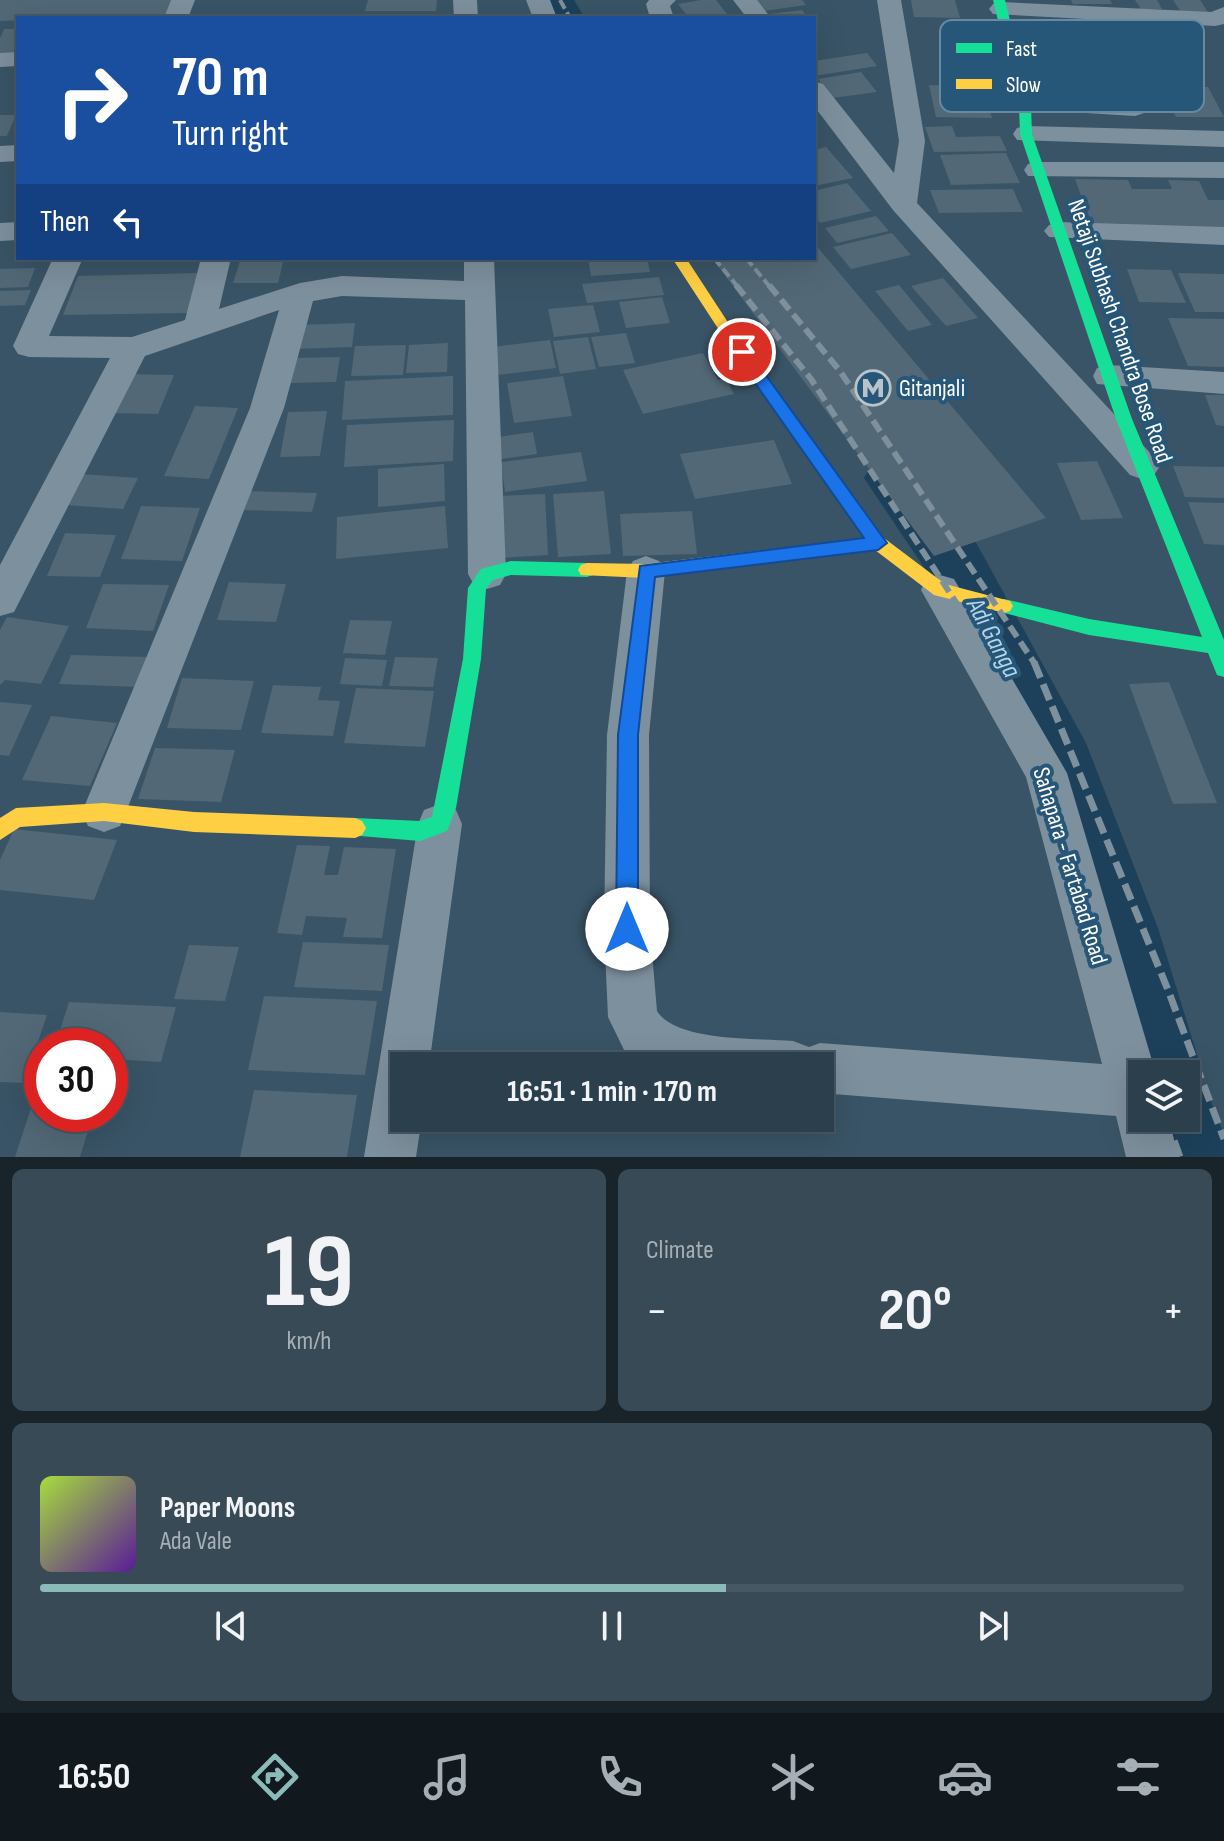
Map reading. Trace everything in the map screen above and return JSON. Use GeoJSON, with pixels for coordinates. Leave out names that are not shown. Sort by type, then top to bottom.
{"type":"FeatureCollection","features":[{"type":"Feature","properties":{"kind":"street"},"geometry":{"type":"LineString","coordinates":[[745,0],[757,16]]}},
{"type":"Feature","properties":{"kind":"street"},"geometry":{"type":"LineString","coordinates":[[889,0],[912,141],[903,204]]}},
{"type":"Feature","properties":{"kind":"street"},"geometry":{"type":"LineString","coordinates":[[1001,13],[1215,19],[1224,12],[1216,0]]}},
{"type":"Feature","properties":{"kind":"street"},"geometry":{"type":"LineString","coordinates":[[816,92],[903,204],[1142,466]]}},
{"type":"Feature","properties":{"kind":"street","name":"Netaji Subhash Chandra Bose Road"},"geometry":{"type":"LineString","coordinates":[[1025,112],[1026,134],[1109,376],[1142,466],[1220,647],[1224,669]]}},
{"type":"Feature","properties":{"kind":"street"},"geometry":{"type":"LineString","coordinates":[[1026,134],[1212,139],[1220,170],[1038,170]]}},
{"type":"Feature","properties":{"kind":"street"},"geometry":{"type":"LineString","coordinates":[[1063,243],[1224,236]]}},
{"type":"Feature","properties":{"kind":"street"},"geometry":{"type":"LineString","coordinates":[[1063,243],[1224,258]]}},
{"type":"Feature","properties":{"kind":"street"},"geometry":{"type":"LineString","coordinates":[[15,348],[67,260]]}},
{"type":"Feature","properties":{"kind":"street"},"geometry":{"type":"LineString","coordinates":[[199,326],[216,260]]}},
{"type":"Feature","properties":{"kind":"street","name":"Sahapara - Fartabad Road"},"geometry":{"type":"LineString","coordinates":[[680,260],[726,330],[878,543],[945,591],[1046,773],[1128,1066]]}},
{"type":"Feature","properties":{"kind":"street"},"geometry":{"type":"LineString","coordinates":[[15,348],[134,348],[300,293],[342,286],[479,274],[487,574],[477,588],[472,659],[446,808],[440,824],[390,1157]]}},
{"type":"Feature","properties":{"kind":"street"},"geometry":{"type":"LineString","coordinates":[[104,812],[267,408],[300,293]]}},
{"type":"Feature","properties":{"kind":"street"},"geometry":{"type":"LineString","coordinates":[[0,601],[82,448],[123,363],[134,348]]}},
{"type":"Feature","properties":{"kind":"street"},"geometry":{"type":"LineString","coordinates":[[1109,376],[1224,383]]}},
{"type":"Feature","properties":{"kind":"street"},"geometry":{"type":"LineString","coordinates":[[487,574],[511,568],[646,571],[878,543]]}},
{"type":"Feature","properties":{"kind":"street"},"geometry":{"type":"LineString","coordinates":[[646,571],[628,735],[627,929],[633,1017],[643,1034],[672,1052]]}},
{"type":"Feature","properties":{"kind":"street"},"geometry":{"type":"LineString","coordinates":[[945,591],[1089,627],[1220,647]]}},
{"type":"Feature","properties":{"kind":"street"},"geometry":{"type":"LineString","coordinates":[[0,830],[16,818],[104,812],[194,822],[302,824],[398,832],[420,831],[440,824]]}},
{"type":"Feature","properties":{"kind":"street"},"geometry":{"type":"LineString","coordinates":[[834,1070],[1128,1107]]}},
{"type":"Feature","properties":{"kind":"street","name":"Sahapara - Fartabad Road"},"geometry":{"type":"LineString","coordinates":[[1146,1132],[1152,1157]]}},
{"type":"Feature","properties":{"kind":"lane"},"geometry":{"type":"LineString","coordinates":[[1001,13],[1031,20]]}},
{"type":"Feature","properties":{"kind":"building"},"geometry":{"type":"Polygon","coordinates":[[[0,0],[173,0],[168,15],[16,16],[16,20],[0,21],[0,0]]]}},
{"type":"Feature","properties":{"kind":"building"},"geometry":{"type":"Polygon","coordinates":[[[368,0],[437,0],[436,11],[365,11],[368,0]]]}},
{"type":"Feature","properties":{"kind":"building"},"geometry":{"type":"Polygon","coordinates":[[[716,0],[728,16],[687,16],[678,4],[716,0]]]}},
{"type":"Feature","properties":{"kind":"building"},"geometry":{"type":"Polygon","coordinates":[[[756,0],[802,0],[806,5],[764,11],[756,0]]]}},
{"type":"Feature","properties":{"kind":"building"},"geometry":{"type":"Polygon","coordinates":[[[911,0],[955,0],[960,18],[914,17],[911,0]]]}},
{"type":"Feature","properties":{"kind":"building"},"geometry":{"type":"Polygon","coordinates":[[[1071,0],[1110,0],[1112,4],[1073,4],[1071,0]]]}},
{"type":"Feature","properties":{"kind":"building"},"geometry":{"type":"Polygon","coordinates":[[[1135,0],[1157,0],[1162,9],[1141,9],[1135,0]]]}},
{"type":"Feature","properties":{"kind":"building"},"geometry":{"type":"Polygon","coordinates":[[[1173,0],[1200,0],[1208,12],[1181,12],[1173,0]]]}},
{"type":"Feature","properties":{"kind":"building"},"geometry":{"type":"Polygon","coordinates":[[[802,10],[806,16],[770,16],[769,14],[802,10]]]}},
{"type":"Feature","properties":{"kind":"building"},"geometry":{"type":"Polygon","coordinates":[[[4,29],[16,29],[16,54],[0,55],[0,38],[4,29]]]}},
{"type":"Feature","properties":{"kind":"building"},"geometry":{"type":"Polygon","coordinates":[[[867,53],[877,66],[816,76],[816,61],[867,53]]]}},
{"type":"Feature","properties":{"kind":"building"},"geometry":{"type":"Polygon","coordinates":[[[861,72],[877,92],[832,98],[818,79],[861,72]]]}},
{"type":"Feature","properties":{"kind":"building"},"geometry":{"type":"Polygon","coordinates":[[[929,85],[940,85],[940,112],[990,112],[992,118],[936,117],[929,85]]]}},
{"type":"Feature","properties":{"kind":"building"},"geometry":{"type":"Polygon","coordinates":[[[1204,87],[1208,87],[1224,117],[1176,117],[1173,112],[1204,112],[1204,87]]]}},
{"type":"Feature","properties":{"kind":"building"},"geometry":{"type":"Polygon","coordinates":[[[0,115],[16,115],[7,136],[0,136],[0,115]]]}},
{"type":"Feature","properties":{"kind":"building"},"geometry":{"type":"Polygon","coordinates":[[[952,126],[956,137],[1000,136],[1007,151],[934,152],[925,127],[952,126]]]}},
{"type":"Feature","properties":{"kind":"building"},"geometry":{"type":"Polygon","coordinates":[[[826,147],[853,178],[816,186],[816,150],[826,147]]]}},
{"type":"Feature","properties":{"kind":"building"},"geometry":{"type":"Polygon","coordinates":[[[1006,153],[1020,183],[951,185],[940,155],[1006,153]]]}},
{"type":"Feature","properties":{"kind":"building"},"geometry":{"type":"Polygon","coordinates":[[[1075,179],[1128,180],[1132,189],[1172,189],[1168,180],[1199,181],[1208,200],[1224,200],[1224,228],[1092,226],[1075,179]]]}},
{"type":"Feature","properties":{"kind":"building"},"geometry":{"type":"Polygon","coordinates":[[[847,183],[871,211],[820,223],[816,218],[816,191],[847,183]]]}},
{"type":"Feature","properties":{"kind":"building"},"geometry":{"type":"Polygon","coordinates":[[[1013,189],[1023,212],[939,213],[930,190],[1013,189]]]}},
{"type":"Feature","properties":{"kind":"building"},"geometry":{"type":"Polygon","coordinates":[[[876,216],[889,231],[837,243],[825,228],[876,216]]]}},
{"type":"Feature","properties":{"kind":"building"},"geometry":{"type":"Polygon","coordinates":[[[892,233],[911,255],[851,269],[833,247],[892,233]]]}},
{"type":"Feature","properties":{"kind":"building","name":"Gitanjali"},"geometry":{"type":"Polygon","coordinates":[[[816,245],[1046,518],[934,556],[713,260],[816,260],[816,245]]]}},
{"type":"Feature","properties":{"kind":"building"},"geometry":{"type":"Polygon","coordinates":[[[240,260],[284,260],[278,283],[233,283],[240,260]]]}},
{"type":"Feature","properties":{"kind":"building"},"geometry":{"type":"Polygon","coordinates":[[[588,260],[647,260],[650,272],[591,276],[588,260]]]}},
{"type":"Feature","properties":{"kind":"building"},"geometry":{"type":"Polygon","coordinates":[[[35,268],[28,287],[0,288],[0,269],[35,268]]]}},
{"type":"Feature","properties":{"kind":"building"},"geometry":{"type":"Polygon","coordinates":[[[1127,269],[1171,270],[1186,303],[1139,302],[1127,269]]]}},
{"type":"Feature","properties":{"kind":"building"},"geometry":{"type":"Polygon","coordinates":[[[200,273],[188,313],[63,315],[78,276],[200,273]]]}},
{"type":"Feature","properties":{"kind":"building"},"geometry":{"type":"Polygon","coordinates":[[[1178,273],[1224,274],[1224,312],[1195,312],[1178,273]]]}},
{"type":"Feature","properties":{"kind":"building"},"geometry":{"type":"Polygon","coordinates":[[[659,277],[664,295],[587,303],[582,284],[659,277]]]}},
{"type":"Feature","properties":{"kind":"building"},"geometry":{"type":"Polygon","coordinates":[[[943,278],[978,318],[946,326],[911,286],[943,278]]]}},
{"type":"Feature","properties":{"kind":"building"},"geometry":{"type":"Polygon","coordinates":[[[899,285],[932,325],[908,331],[875,291],[899,285]]]}},
{"type":"Feature","properties":{"kind":"building"},"geometry":{"type":"Polygon","coordinates":[[[31,290],[25,305],[0,306],[0,291],[31,290]]]}},
{"type":"Feature","properties":{"kind":"building"},"geometry":{"type":"Polygon","coordinates":[[[662,297],[670,323],[626,328],[619,302],[662,297]]]}},
{"type":"Feature","properties":{"kind":"building"},"geometry":{"type":"Polygon","coordinates":[[[593,305],[600,332],[554,337],[548,309],[593,305]]]}},
{"type":"Feature","properties":{"kind":"building"},"geometry":{"type":"Polygon","coordinates":[[[1168,318],[1224,319],[1224,367],[1188,366],[1168,318]]]}},
{"type":"Feature","properties":{"kind":"building"},"geometry":{"type":"Polygon","coordinates":[[[355,323],[352,347],[294,349],[298,325],[355,323]]]}},
{"type":"Feature","properties":{"kind":"building"},"geometry":{"type":"Polygon","coordinates":[[[626,333],[635,363],[599,367],[591,337],[626,333]]]}},
{"type":"Feature","properties":{"kind":"building"},"geometry":{"type":"Polygon","coordinates":[[[588,337],[596,369],[560,374],[553,341],[588,337]]]}},
{"type":"Feature","properties":{"kind":"building"},"geometry":{"type":"Polygon","coordinates":[[[550,340],[556,368],[497,375],[492,347],[550,340]]]}},
{"type":"Feature","properties":{"kind":"building"},"geometry":{"type":"Polygon","coordinates":[[[448,343],[447,372],[406,373],[409,345],[448,343]]]}},
{"type":"Feature","properties":{"kind":"building"},"geometry":{"type":"Polygon","coordinates":[[[406,345],[403,375],[351,376],[355,346],[406,345]]]}},
{"type":"Feature","properties":{"kind":"building"},"geometry":{"type":"Polygon","coordinates":[[[703,353],[718,380],[726,379],[734,394],[643,414],[623,370],[703,353]]]}},
{"type":"Feature","properties":{"kind":"building"},"geometry":{"type":"Polygon","coordinates":[[[340,357],[336,382],[287,383],[292,358],[340,357]]]}},
{"type":"Feature","properties":{"kind":"building"},"geometry":{"type":"Polygon","coordinates":[[[126,374],[174,375],[158,414],[110,413],[126,374]]]}},
{"type":"Feature","properties":{"kind":"building"},"geometry":{"type":"Polygon","coordinates":[[[453,376],[453,415],[342,420],[345,381],[453,376]]]}},
{"type":"Feature","properties":{"kind":"building"},"geometry":{"type":"Polygon","coordinates":[[[563,376],[572,416],[514,423],[507,383],[563,376]]]}},
{"type":"Feature","properties":{"kind":"building"},"geometry":{"type":"Polygon","coordinates":[[[1205,395],[1224,395],[1224,426],[1216,425],[1205,395]]]}},
{"type":"Feature","properties":{"kind":"building"},"geometry":{"type":"Polygon","coordinates":[[[195,406],[238,408],[209,479],[164,476],[195,406]]]}},
{"type":"Feature","properties":{"kind":"building"},"geometry":{"type":"Polygon","coordinates":[[[327,411],[320,456],[280,457],[288,412],[327,411]]]}},
{"type":"Feature","properties":{"kind":"building"},"geometry":{"type":"Polygon","coordinates":[[[454,420],[453,461],[344,467],[347,425],[454,420]]]}},
{"type":"Feature","properties":{"kind":"building"},"geometry":{"type":"Polygon","coordinates":[[[533,432],[537,454],[494,460],[491,438],[533,432]]]}},
{"type":"Feature","properties":{"kind":"building"},"geometry":{"type":"Polygon","coordinates":[[[774,440],[792,484],[695,499],[680,454],[774,440]]]}},
{"type":"Feature","properties":{"kind":"building"},"geometry":{"type":"Polygon","coordinates":[[[581,452],[587,481],[505,492],[501,462],[581,452]]]}},
{"type":"Feature","properties":{"kind":"building"},"geometry":{"type":"Polygon","coordinates":[[[1097,461],[1123,518],[1081,520],[1057,463],[1097,461]]]}},
{"type":"Feature","properties":{"kind":"building"},"geometry":{"type":"Polygon","coordinates":[[[444,464],[445,501],[378,507],[378,469],[444,464]]]}},
{"type":"Feature","properties":{"kind":"building"},"geometry":{"type":"Polygon","coordinates":[[[1173,466],[1224,467],[1224,498],[1185,497],[1173,466]]]}},
{"type":"Feature","properties":{"kind":"building"},"geometry":{"type":"Polygon","coordinates":[[[81,474],[138,478],[123,509],[65,505],[81,474]]]}},
{"type":"Feature","properties":{"kind":"building"},"geometry":{"type":"Polygon","coordinates":[[[249,491],[317,493],[312,512],[243,510],[249,491]]]}},
{"type":"Feature","properties":{"kind":"building"},"geometry":{"type":"Polygon","coordinates":[[[604,491],[611,554],[558,557],[553,494],[604,491]]]}},
{"type":"Feature","properties":{"kind":"building"},"geometry":{"type":"Polygon","coordinates":[[[545,494],[548,555],[500,558],[499,496],[545,494]]]}},
{"type":"Feature","properties":{"kind":"building"},"geometry":{"type":"Polygon","coordinates":[[[1188,502],[1224,503],[1224,545],[1204,544],[1188,502]]]}},
{"type":"Feature","properties":{"kind":"building"},"geometry":{"type":"Polygon","coordinates":[[[141,506],[200,508],[182,561],[121,559],[141,506]]]}},
{"type":"Feature","properties":{"kind":"building"},"geometry":{"type":"Polygon","coordinates":[[[445,506],[448,548],[336,559],[337,517],[445,506]]]}},
{"type":"Feature","properties":{"kind":"building"},"geometry":{"type":"Polygon","coordinates":[[[692,511],[697,554],[623,556],[620,514],[692,511]]]}},
{"type":"Feature","properties":{"kind":"building"},"geometry":{"type":"Polygon","coordinates":[[[65,533],[116,535],[100,577],[47,576],[65,533]]]}},
{"type":"Feature","properties":{"kind":"building"},"geometry":{"type":"Polygon","coordinates":[[[229,582],[286,584],[276,622],[217,620],[229,582]]]}},
{"type":"Feature","properties":{"kind":"building"},"geometry":{"type":"Polygon","coordinates":[[[103,584],[169,585],[153,631],[86,628],[103,584]]]}},
{"type":"Feature","properties":{"kind":"building"},"geometry":{"type":"Polygon","coordinates":[[[7,617],[69,626],[41,684],[5,680],[0,685],[0,630],[7,617]]]}},
{"type":"Feature","properties":{"kind":"building"},"geometry":{"type":"Polygon","coordinates":[[[350,620],[392,621],[385,655],[343,653],[350,620]]]}},
{"type":"Feature","properties":{"kind":"building"},"geometry":{"type":"Polygon","coordinates":[[[71,655],[148,657],[138,687],[59,684],[71,655]]]}},
{"type":"Feature","properties":{"kind":"building"},"geometry":{"type":"Polygon","coordinates":[[[395,657],[438,658],[433,687],[389,686],[395,657]]]}},
{"type":"Feature","properties":{"kind":"building"},"geometry":{"type":"Polygon","coordinates":[[[345,658],[387,660],[382,686],[340,684],[345,658]]]}},
{"type":"Feature","properties":{"kind":"building"},"geometry":{"type":"Polygon","coordinates":[[[182,678],[254,681],[241,730],[167,728],[182,678]]]}},
{"type":"Feature","properties":{"kind":"building"},"geometry":{"type":"Polygon","coordinates":[[[1169,682],[1217,803],[1173,804],[1129,684],[1169,682]]]}},
{"type":"Feature","properties":{"kind":"building"},"geometry":{"type":"Polygon","coordinates":[[[273,685],[321,687],[318,700],[340,701],[333,736],[261,733],[273,685]]]}},
{"type":"Feature","properties":{"kind":"building"},"geometry":{"type":"Polygon","coordinates":[[[356,688],[434,691],[425,747],[344,743],[356,688]]]}},
{"type":"Feature","properties":{"kind":"building"},"geometry":{"type":"Polygon","coordinates":[[[0,702],[32,705],[9,756],[0,755],[0,702]]]}},
{"type":"Feature","properties":{"kind":"building"},"geometry":{"type":"Polygon","coordinates":[[[51,716],[117,723],[90,786],[22,780],[51,716]]]}},
{"type":"Feature","properties":{"kind":"building"},"geometry":{"type":"Polygon","coordinates":[[[155,748],[235,750],[221,802],[138,799],[155,748]]]}},
{"type":"Feature","properties":{"kind":"building"},"geometry":{"type":"Polygon","coordinates":[[[14,829],[117,840],[94,900],[0,890],[0,860],[14,829]]]}},
{"type":"Feature","properties":{"kind":"building"},"geometry":{"type":"Polygon","coordinates":[[[297,845],[330,846],[324,875],[338,875],[344,847],[396,849],[382,938],[343,937],[347,918],[306,916],[302,935],[277,933],[297,845]]]}},
{"type":"Feature","properties":{"kind":"building"},"geometry":{"type":"Polygon","coordinates":[[[303,942],[389,945],[382,991],[294,987],[303,942]]]}},
{"type":"Feature","properties":{"kind":"building"},"geometry":{"type":"Polygon","coordinates":[[[189,945],[239,947],[225,1001],[174,999],[189,945]]]}},
{"type":"Feature","properties":{"kind":"building"},"geometry":{"type":"Polygon","coordinates":[[[264,996],[377,1001],[365,1075],[248,1070],[264,996]]]}},
{"type":"Feature","properties":{"kind":"building"},"geometry":{"type":"Polygon","coordinates":[[[69,1002],[176,1007],[161,1062],[128,1060],[128,1028],[61,1028],[69,1002]]]}},
{"type":"Feature","properties":{"kind":"building"},"geometry":{"type":"Polygon","coordinates":[[[0,1012],[47,1015],[43,1028],[24,1028],[24,1083],[0,1082],[0,1012]]]}},
{"type":"Feature","properties":{"kind":"building"},"geometry":{"type":"Polygon","coordinates":[[[254,1090],[357,1095],[347,1157],[240,1157],[254,1090]]]}},
{"type":"Feature","properties":{"kind":"building"},"geometry":{"type":"Polygon","coordinates":[[[24,1129],[24,1132],[88,1132],[80,1157],[15,1157],[24,1129]]]}},
{"type":"Feature","properties":{"kind":"waterway","name":"Adi Ganga"},"geometry":{"type":"LineString","coordinates":[[554,0],[563,16]]}},
{"type":"Feature","properties":{"kind":"waterway","name":"Adi Ganga"},"geometry":{"type":"LineString","coordinates":[[895,478],[950,555],[1060,766],[1117,928],[1155,1060]]}},
{"type":"Feature","properties":{"kind":"waterway","name":"Adi Ganga"},"geometry":{"type":"LineString","coordinates":[[1178,1132],[1186,1157]]}},
{"type":"Feature","properties":{"kind":"railway"},"geometry":{"type":"LineString","coordinates":[[537,0],[545,16]]}},
{"type":"Feature","properties":{"kind":"railway"},"geometry":{"type":"LineString","coordinates":[[560,0],[569,16]]}},
{"type":"Feature","properties":{"kind":"railway"},"geometry":{"type":"LineString","coordinates":[[716,260],[738,287]]}},
{"type":"Feature","properties":{"kind":"railway"},"geometry":{"type":"LineString","coordinates":[[748,260],[770,287]]}},
{"type":"Feature","properties":{"kind":"railway"},"geometry":{"type":"LineString","coordinates":[[736,285],[811,379],[995,663]]}},
{"type":"Feature","properties":{"kind":"railway"},"geometry":{"type":"LineString","coordinates":[[769,285],[840,371],[1035,663]]}},
{"type":"Feature","properties":{"kind":"railway"},"geometry":{"type":"LineString","coordinates":[[995,663],[1145,1060]]}},
{"type":"Feature","properties":{"kind":"railway"},"geometry":{"type":"LineString","coordinates":[[1035,663],[1168,990],[1224,1139]]}},
{"type":"Feature","properties":{"kind":"railway"},"geometry":{"type":"LineString","coordinates":[[1171,1132],[1180,1157]]}},
{"type":"Feature","properties":{"kind":"traffic: fast"},"geometry":{"type":"LineString","coordinates":[[999,0],[1004,20]]}},
{"type":"Feature","properties":{"kind":"traffic: fast"},"geometry":{"type":"LineString","coordinates":[[1025,112],[1026,134],[1124,419],[1224,669]]}},
{"type":"Feature","properties":{"kind":"traffic: fast"},"geometry":{"type":"LineString","coordinates":[[355,828],[420,831],[440,824],[446,808],[472,659],[477,588],[487,574],[511,568],[587,570]]}},
{"type":"Feature","properties":{"kind":"traffic: fast"},"geometry":{"type":"LineString","coordinates":[[1004,606],[1089,627],[1224,648]]}},
{"type":"Feature","properties":{"kind":"traffic: slow"},"geometry":{"type":"LineString","coordinates":[[680,260],[726,330],[878,543],[940,590],[1004,606]]}},
{"type":"Feature","properties":{"kind":"traffic: slow"},"geometry":{"type":"LineString","coordinates":[[587,570],[646,571],[878,543]]}},
{"type":"Feature","properties":{"kind":"traffic: slow"},"geometry":{"type":"LineString","coordinates":[[0,830],[16,818],[104,812],[194,822],[355,828]]}},
{"type":"Feature","properties":{"kind":"place","name":"Gitanjali"},"geometry":{"type":"Point","coordinates":[873,388]}},
{"type":"Feature","properties":{"kind":"route"},"geometry":{"type":"LineString","coordinates":[[627,929],[628,735],[646,571],[878,543],[742,352]]}}]}
